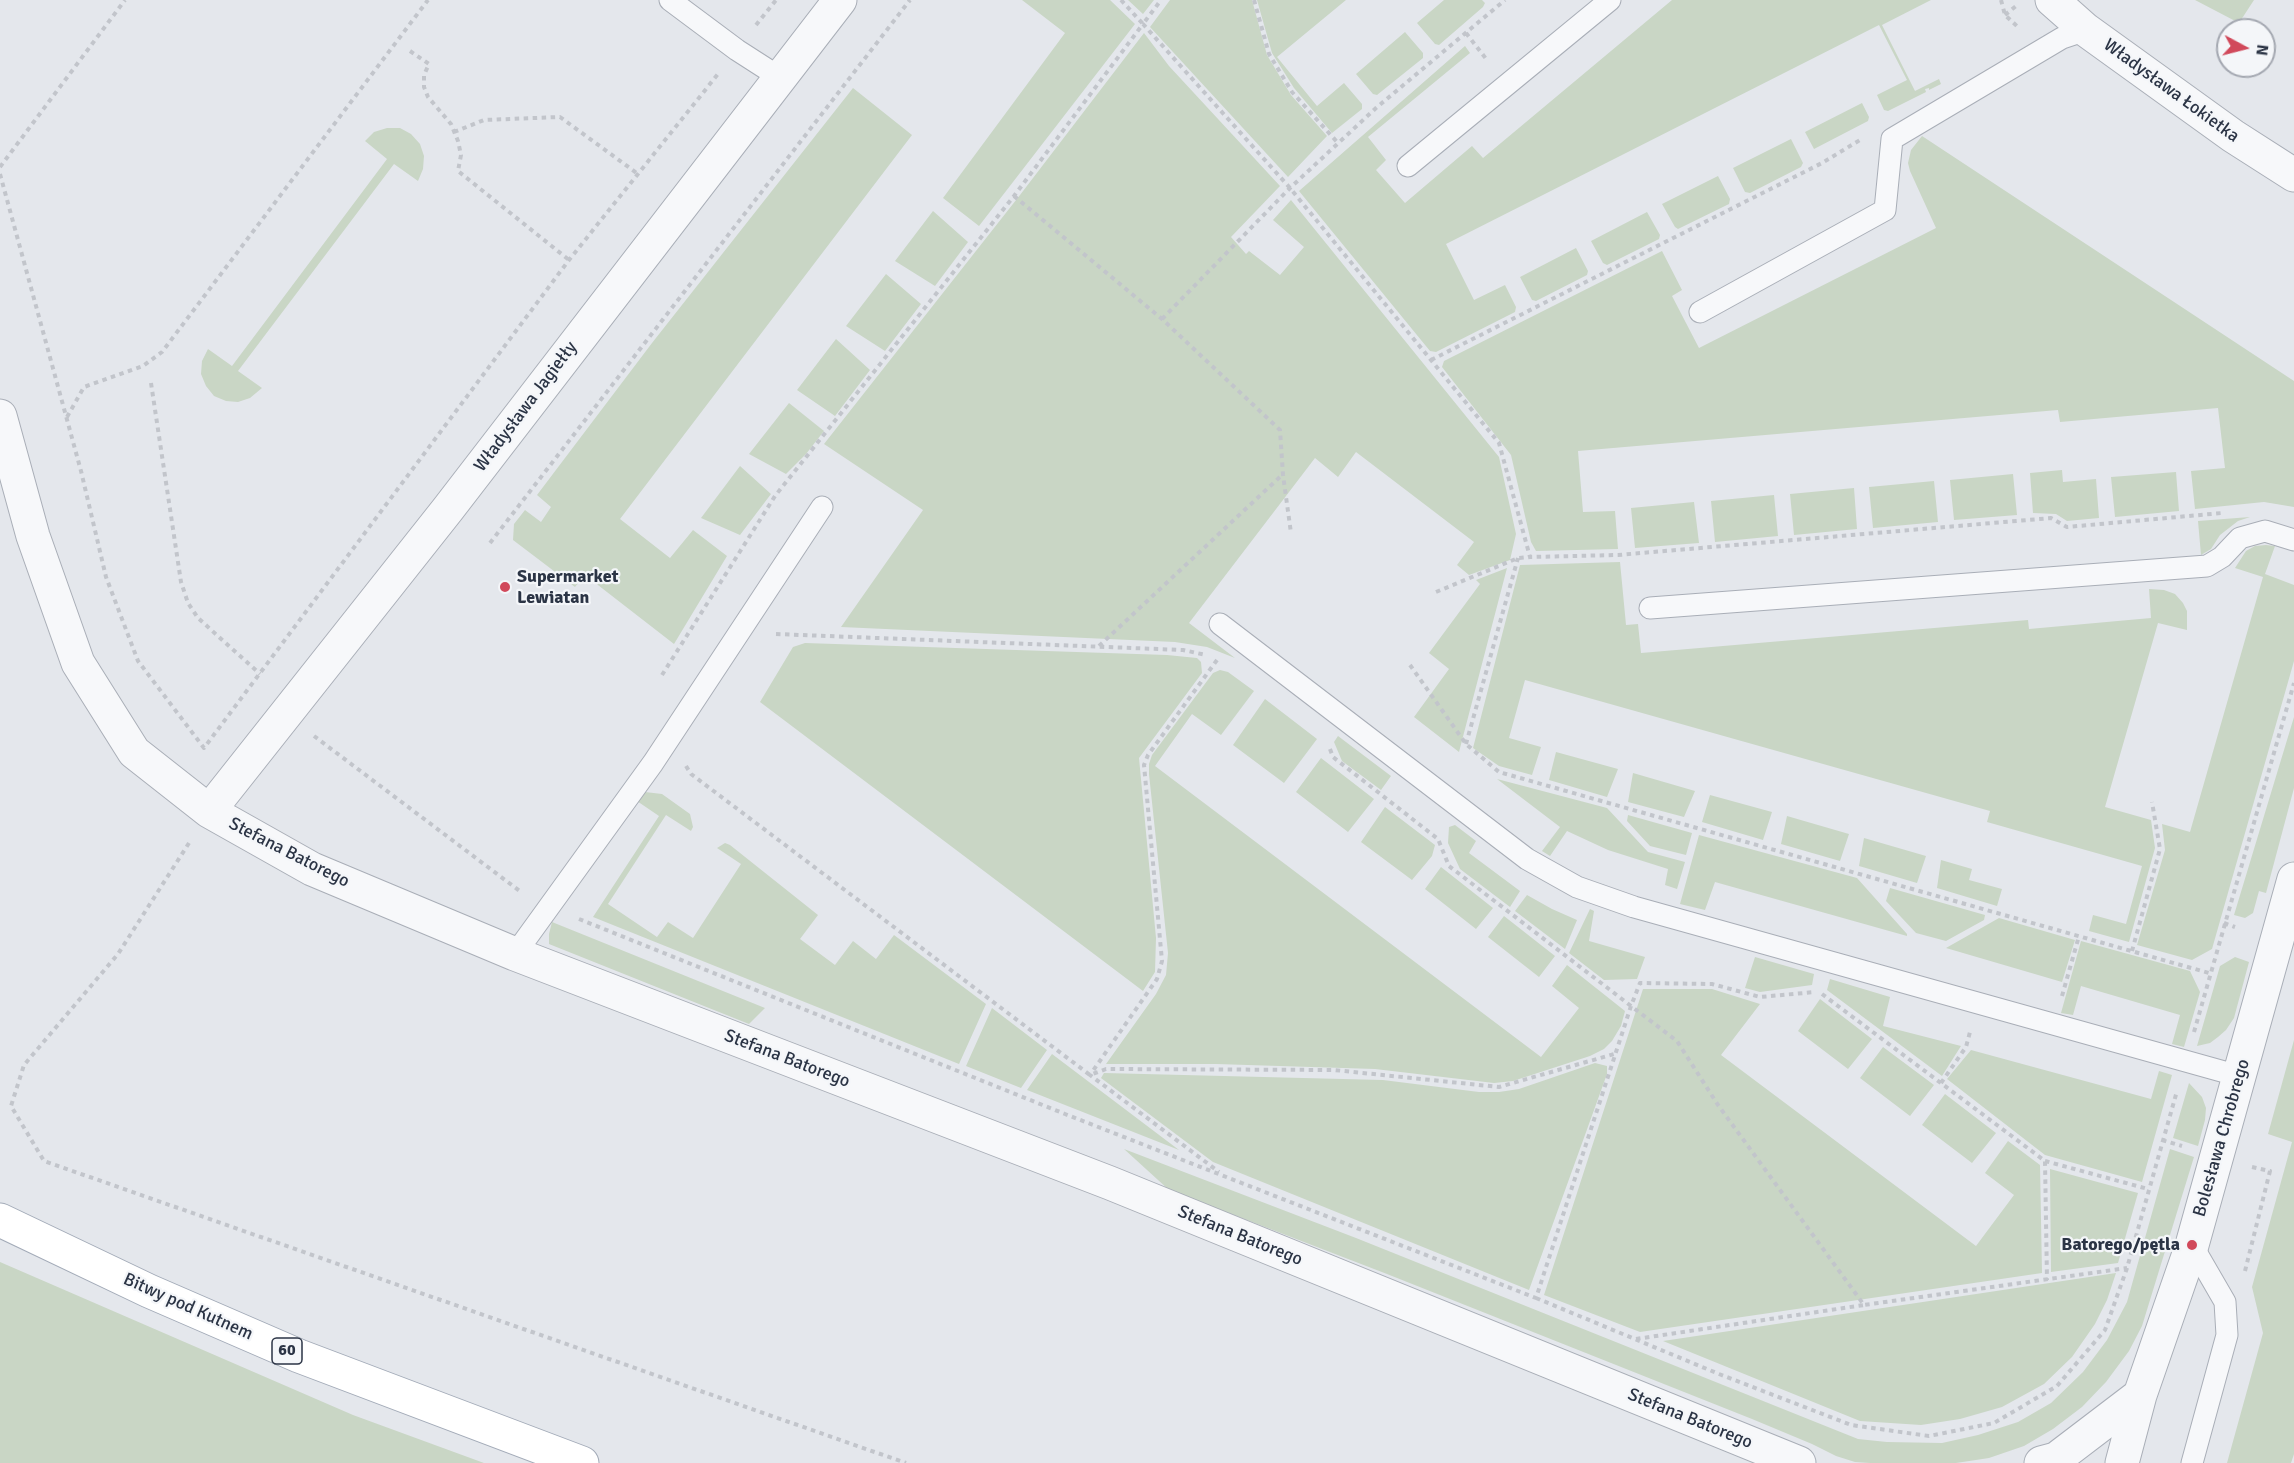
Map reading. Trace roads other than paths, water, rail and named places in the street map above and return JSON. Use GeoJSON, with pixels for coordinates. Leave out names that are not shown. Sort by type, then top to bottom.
{"type":"FeatureCollection","features":[{"type":"Feature","properties":{"kind":"main road","name":"Bitwy pod Kutnem"},"geometry":{"type":"LineString","coordinates":[[0,1220],[149,1291],[299,1356],[582,1463]]}},
{"type":"Feature","properties":{"kind":"street","name":"Władysława Jagiełły"},"geometry":{"type":"LineString","coordinates":[[209,811],[287,716],[779,76],[840,0]]}},
{"type":"Feature","properties":{"kind":"street","name":"Władysława Łokietka"},"geometry":{"type":"LineString","coordinates":[[2052,0],[2086,30],[2233,136],[2294,175]]}},
{"type":"Feature","properties":{"kind":"street","name":"Stefana Batorego"},"geometry":{"type":"LineString","coordinates":[[0,416],[33,536],[78,663],[134,752],[209,811],[312,869],[515,954],[1110,1183],[1799,1463]]}},
{"type":"Feature","properties":{"kind":"street","name":"Bolesława Chrobrego"},"geometry":{"type":"LineString","coordinates":[[2122,1463],[2140,1395],[2192,1245],[2294,879]]}},
{"type":"Feature","properties":{"kind":"street"},"geometry":{"type":"LineString","coordinates":[[2041,1463],[2056,1459],[2140,1395]]}},
{"type":"Feature","properties":{"kind":"lane"},"geometry":{"type":"LineString","coordinates":[[670,0],[737,50],[779,76]]}},
{"type":"Feature","properties":{"kind":"lane"},"geometry":{"type":"LineString","coordinates":[[1408,166],[1610,0]]}},
{"type":"Feature","properties":{"kind":"lane"},"geometry":{"type":"LineString","coordinates":[[1700,312],[1885,210],[1892,140],[2062,38],[2086,30]]}},
{"type":"Feature","properties":{"kind":"lane"},"geometry":{"type":"LineString","coordinates":[[515,954],[653,763],[822,507]]}},
{"type":"Feature","properties":{"kind":"lane"},"geometry":{"type":"LineString","coordinates":[[1650,608],[2207,566],[2222,557],[2240,538],[2265,531],[2294,540]]}},
{"type":"Feature","properties":{"kind":"lane"},"geometry":{"type":"LineString","coordinates":[[1220,624],[1527,859],[1577,887],[1634,907],[2239,1076]]}},
{"type":"Feature","properties":{"kind":"lane"},"geometry":{"type":"LineString","coordinates":[[2192,1245],[2225,1302],[2227,1335],[2192,1463]]}},
{"type":"Feature","properties":{"kind":"place","name":"Supermarket Lewiatan"},"geometry":{"type":"Point","coordinates":[505,587]}},
{"type":"Feature","properties":{"kind":"place","name":"Batorego/pętla"},"geometry":{"type":"Point","coordinates":[2192,1245]}}]}
